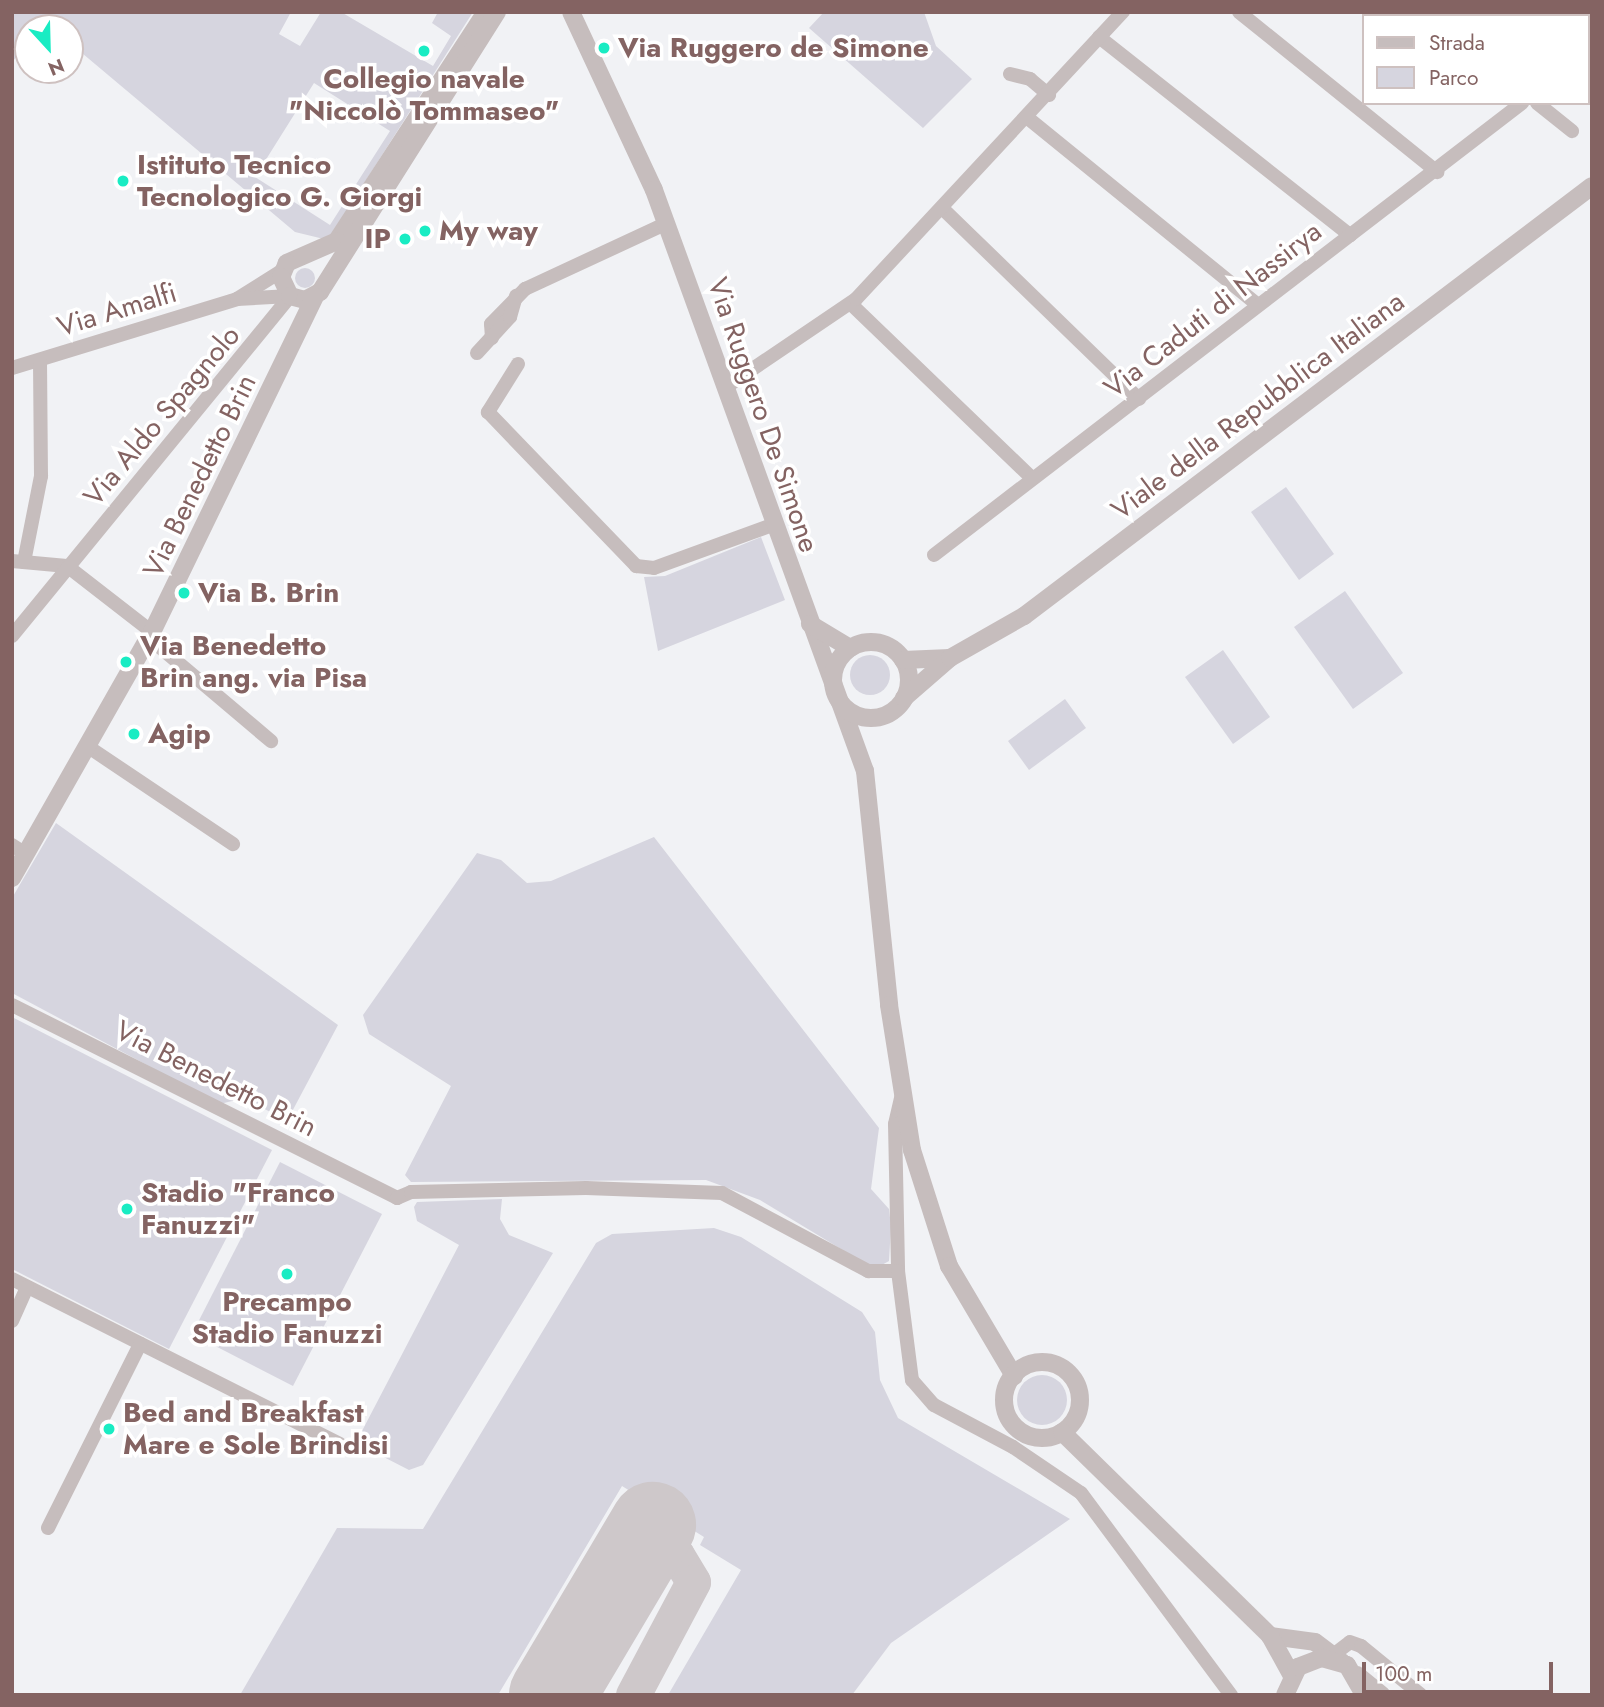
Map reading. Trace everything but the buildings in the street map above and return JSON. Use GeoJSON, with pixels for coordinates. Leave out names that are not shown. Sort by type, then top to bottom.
{"type":"FeatureCollection","features":[{"type":"Feature","properties":{"kind":"street"},"geometry":{"type":"LineString","coordinates":[[283,270],[294,258],[309,257],[337,241],[486,12]]}},
{"type":"Feature","properties":{"kind":"street","name":"Via Benedetto Brin"},"geometry":{"type":"LineString","coordinates":[[12,878],[19,849],[87,746],[151,635],[316,296],[497,12]]}},
{"type":"Feature","properties":{"kind":"street"},"geometry":{"type":"LineString","coordinates":[[726,387],[851,304],[1029,119],[1123,12]]}},
{"type":"Feature","properties":{"kind":"street"},"geometry":{"type":"LineString","coordinates":[[1239,12],[1437,172]]}},
{"type":"Feature","properties":{"kind":"street","name":"Via Ruggero De Simone"},"geometry":{"type":"LineString","coordinates":[[573,13],[667,223],[772,525],[859,753],[876,846],[901,1095],[927,1208],[949,1266],[1014,1376]]}},
{"type":"Feature","properties":{"kind":"street"},"geometry":{"type":"LineString","coordinates":[[1099,37],[1350,235]]}},
{"type":"Feature","properties":{"kind":"street"},"geometry":{"type":"LineString","coordinates":[[1010,74],[1030,79],[1049,95]]}},
{"type":"Feature","properties":{"kind":"street","name":"Via Caduti di Nassirya"},"geometry":{"type":"LineString","coordinates":[[934,555],[1258,305],[1437,172],[1520,105]]}},
{"type":"Feature","properties":{"kind":"street"},"geometry":{"type":"LineString","coordinates":[[1540,105],[1572,131]]}},
{"type":"Feature","properties":{"kind":"street"},"geometry":{"type":"LineString","coordinates":[[1029,119],[1258,305]]}},
{"type":"Feature","properties":{"kind":"street","name":"Viale della Repubblica Italiana"},"geometry":{"type":"LineString","coordinates":[[904,698],[950,658],[1024,616],[1592,186]]}},
{"type":"Feature","properties":{"kind":"street"},"geometry":{"type":"LineString","coordinates":[[943,209],[1139,399]]}},
{"type":"Feature","properties":{"kind":"street"},"geometry":{"type":"LineString","coordinates":[[477,352],[510,317],[516,296],[667,223]]}},
{"type":"Feature","properties":{"kind":"street"},"geometry":{"type":"LineString","coordinates":[[309,257],[325,280]]}},
{"type":"Feature","properties":{"kind":"street","name":"Via Benedetto Brin"},"geometry":{"type":"LineString","coordinates":[[283,270],[292,297],[297,337]]}},
{"type":"Feature","properties":{"kind":"street","name":"Via Amalfi"},"geometry":{"type":"LineString","coordinates":[[237,299],[283,270]]}},
{"type":"Feature","properties":{"kind":"street"},"geometry":{"type":"LineString","coordinates":[[292,297],[316,296]]}},
{"type":"Feature","properties":{"kind":"street"},"geometry":{"type":"LineString","coordinates":[[265,297],[279,317]]}},
{"type":"Feature","properties":{"kind":"street","name":"Via Amalfi"},"geometry":{"type":"LineString","coordinates":[[12,368],[237,299],[292,297]]}},
{"type":"Feature","properties":{"kind":"street","name":"Via Aldo Spagnolo"},"geometry":{"type":"LineString","coordinates":[[12,636],[66,566],[279,317],[292,297]]}},
{"type":"Feature","properties":{"kind":"street"},"geometry":{"type":"LineString","coordinates":[[851,304],[1032,478]]}},
{"type":"Feature","properties":{"kind":"street"},"geometry":{"type":"LineString","coordinates":[[40,360],[41,476],[18,561],[66,566],[151,635],[271,741]]}},
{"type":"Feature","properties":{"kind":"street"},"geometry":{"type":"LineString","coordinates":[[518,364],[488,412],[636,566],[654,568],[772,525]]}},
{"type":"Feature","properties":{"kind":"street"},"geometry":{"type":"LineString","coordinates":[[810,624],[850,648],[878,642],[903,660],[908,675],[904,698],[876,717],[859,753]]}},
{"type":"Feature","properties":{"kind":"street"},"geometry":{"type":"LineString","coordinates":[[850,648],[834,673],[836,695],[852,713],[876,717]]}},
{"type":"Feature","properties":{"kind":"street","name":"Viale della Repubblica Italiana"},"geometry":{"type":"LineString","coordinates":[[903,660],[950,658]]}},
{"type":"Feature","properties":{"kind":"street"},"geometry":{"type":"LineString","coordinates":[[87,746],[233,844]]}},
{"type":"Feature","properties":{"kind":"street","name":"Via Benedetto Brin"},"geometry":{"type":"LineString","coordinates":[[12,1005],[397,1198],[411,1192],[586,1188],[722,1193],[868,1271],[898,1271]]}},
{"type":"Feature","properties":{"kind":"street"},"geometry":{"type":"LineString","coordinates":[[901,1095],[895,1124],[898,1271],[908,1368],[921,1393],[1081,1493],[1231,1695]]}},
{"type":"Feature","properties":{"kind":"street"},"geometry":{"type":"LineString","coordinates":[[12,1279],[340,1444]]}},
{"type":"Feature","properties":{"kind":"street"},"geometry":{"type":"LineString","coordinates":[[12,1321],[27,1287]]}},
{"type":"Feature","properties":{"kind":"street"},"geometry":{"type":"LineString","coordinates":[[48,1528],[140,1344]]}},
{"type":"Feature","properties":{"kind":"street"},"geometry":{"type":"LineString","coordinates":[[1038,1363],[1070,1375],[1079,1408],[1062,1432],[1034,1438],[1014,1426],[1004,1405],[1014,1376],[1038,1363]]}},
{"type":"Feature","properties":{"kind":"street"},"geometry":{"type":"LineString","coordinates":[[1062,1432],[1270,1636],[1291,1674]]}},
{"type":"Feature","properties":{"kind":"street"},"geometry":{"type":"LineString","coordinates":[[1270,1636],[1315,1642],[1382,1695]]}},
{"type":"Feature","properties":{"kind":"street"},"geometry":{"type":"LineString","coordinates":[[1364,1695],[1344,1664],[1350,1642],[1361,1646],[1421,1695]]}},
{"type":"Feature","properties":{"kind":"street"},"geometry":{"type":"LineString","coordinates":[[1284,1695],[1291,1674],[1309,1661],[1344,1664]]}},
{"type":"Feature","properties":{"kind":"green space"},"geometry":{"type":"Polygon","coordinates":[[[12,12],[291,12],[279,34],[300,46],[321,12],[341,12],[433,66],[451,36],[432,23],[438,12],[473,12],[328,240],[295,232],[84,55],[84,14],[14,14],[12,62],[12,12]],[[314,83],[255,177],[330,225],[390,131],[314,83]]]}},
{"type":"Feature","properties":{"kind":"green space"},"geometry":{"type":"Polygon","coordinates":[[[824,12],[924,12],[936,46],[972,79],[923,128],[809,28],[824,12]]]}},
{"type":"Feature","properties":{"kind":"green space"},"geometry":{"type":"Polygon","coordinates":[[[305,268],[312,271],[315,278],[312,285],[305,288],[298,285],[295,278],[298,271],[305,268]]]}},
{"type":"Feature","properties":{"kind":"green space"},"geometry":{"type":"Polygon","coordinates":[[[1286,487],[1334,554],[1299,580],[1251,512],[1286,487]]]}},
{"type":"Feature","properties":{"kind":"green space"},"geometry":{"type":"Polygon","coordinates":[[[761,537],[785,600],[658,651],[644,577],[665,576],[761,537]]]}},
{"type":"Feature","properties":{"kind":"green space"},"geometry":{"type":"Polygon","coordinates":[[[1345,591],[1403,673],[1353,709],[1294,627],[1345,591]]]}},
{"type":"Feature","properties":{"kind":"green space"},"geometry":{"type":"Polygon","coordinates":[[[1223,650],[1270,717],[1233,744],[1185,677],[1223,650]]]}},
{"type":"Feature","properties":{"kind":"green space"},"geometry":{"type":"Polygon","coordinates":[[[870,655],[884,661],[890,675],[884,689],[870,695],[856,689],[850,675],[856,661],[870,655]]]}},
{"type":"Feature","properties":{"kind":"green space"},"geometry":{"type":"Polygon","coordinates":[[[1065,699],[1086,728],[1029,770],[1008,741],[1065,699]]]}},
{"type":"Feature","properties":{"kind":"green space"},"geometry":{"type":"Polygon","coordinates":[[[56,823],[338,1025],[287,1121],[244,1098],[220,1104],[12,993],[12,898],[56,823]]]}},
{"type":"Feature","properties":{"kind":"green space"},"geometry":{"type":"Polygon","coordinates":[[[654,837],[879,1128],[871,1189],[889,1209],[891,1226],[889,1261],[880,1266],[869,1266],[760,1200],[706,1180],[411,1182],[405,1175],[451,1086],[369,1034],[363,1015],[477,853],[501,860],[527,883],[551,881],[654,837]]]}},
{"type":"Feature","properties":{"kind":"green space","name":"Stadio \"Franco Fanuzzi\""},"geometry":{"type":"Polygon","coordinates":[[[12,1017],[272,1150],[169,1349],[12,1269],[12,1017]]]}},
{"type":"Feature","properties":{"kind":"green space","name":"Precampo Stadio Fanuzzi"},"geometry":{"type":"Polygon","coordinates":[[[280,1162],[382,1214],[293,1386],[192,1334],[280,1162]]]}},
{"type":"Feature","properties":{"kind":"green space"},"geometry":{"type":"Polygon","coordinates":[[[502,1199],[500,1219],[509,1235],[553,1253],[423,1465],[409,1470],[372,1451],[362,1431],[459,1245],[417,1221],[414,1207],[417,1202],[502,1199]]]}},
{"type":"Feature","properties":{"kind":"green space"},"geometry":{"type":"Polygon","coordinates":[[[714,1228],[741,1237],[862,1312],[875,1332],[880,1380],[898,1418],[1070,1519],[891,1643],[852,1695],[668,1695],[741,1570],[700,1545],[704,1537],[622,1486],[498,1695],[240,1695],[337,1528],[423,1529],[596,1243],[612,1234],[714,1228]]]}},
{"type":"Feature","properties":{"kind":"green space"},"geometry":{"type":"Polygon","coordinates":[[[1042,1375],[1060,1382],[1067,1400],[1060,1418],[1042,1425],[1024,1418],[1017,1400],[1024,1382],[1042,1375]]]}},
{"type":"Feature","properties":{"kind":"taxiway"},"geometry":{"type":"LineString","coordinates":[[630,1563],[662,1549],[677,1555],[693,1582],[633,1695]]}},
{"type":"Feature","properties":{"kind":"runway"},"geometry":{"type":"LineString","coordinates":[[552,1695],[653,1525]]}},
{"type":"Feature","properties":{"kind":"place","name":"Via Ruggero de Simone"},"geometry":{"type":"Point","coordinates":[604,48]}},
{"type":"Feature","properties":{"kind":"place","name":"Collegio navale \"Niccolò Tommaseo\""},"geometry":{"type":"Point","coordinates":[424,51]}},
{"type":"Feature","properties":{"kind":"place","name":"Istituto Tecnico Tecnologico G. Giorgi"},"geometry":{"type":"Point","coordinates":[123,181]}},
{"type":"Feature","properties":{"kind":"place","name":"My way"},"geometry":{"type":"Point","coordinates":[425,231]}},
{"type":"Feature","properties":{"kind":"place","name":"IP"},"geometry":{"type":"Point","coordinates":[405,239]}},
{"type":"Feature","properties":{"kind":"place","name":"Via B. Brin"},"geometry":{"type":"Point","coordinates":[184,593]}},
{"type":"Feature","properties":{"kind":"place","name":"Via Benedetto Brin ang. via Pisa"},"geometry":{"type":"Point","coordinates":[126,662]}},
{"type":"Feature","properties":{"kind":"place","name":"Agip"},"geometry":{"type":"Point","coordinates":[134,734]}},
{"type":"Feature","properties":{"kind":"place","name":"Stadio \"Franco Fanuzzi\""},"geometry":{"type":"Point","coordinates":[127,1209]}},
{"type":"Feature","properties":{"kind":"place","name":"Precampo Stadio Fanuzzi"},"geometry":{"type":"Point","coordinates":[287,1274]}},
{"type":"Feature","properties":{"kind":"place","name":"Bed and Breakfast Mare e Sole Brindisi"},"geometry":{"type":"Point","coordinates":[109,1429]}}]}
